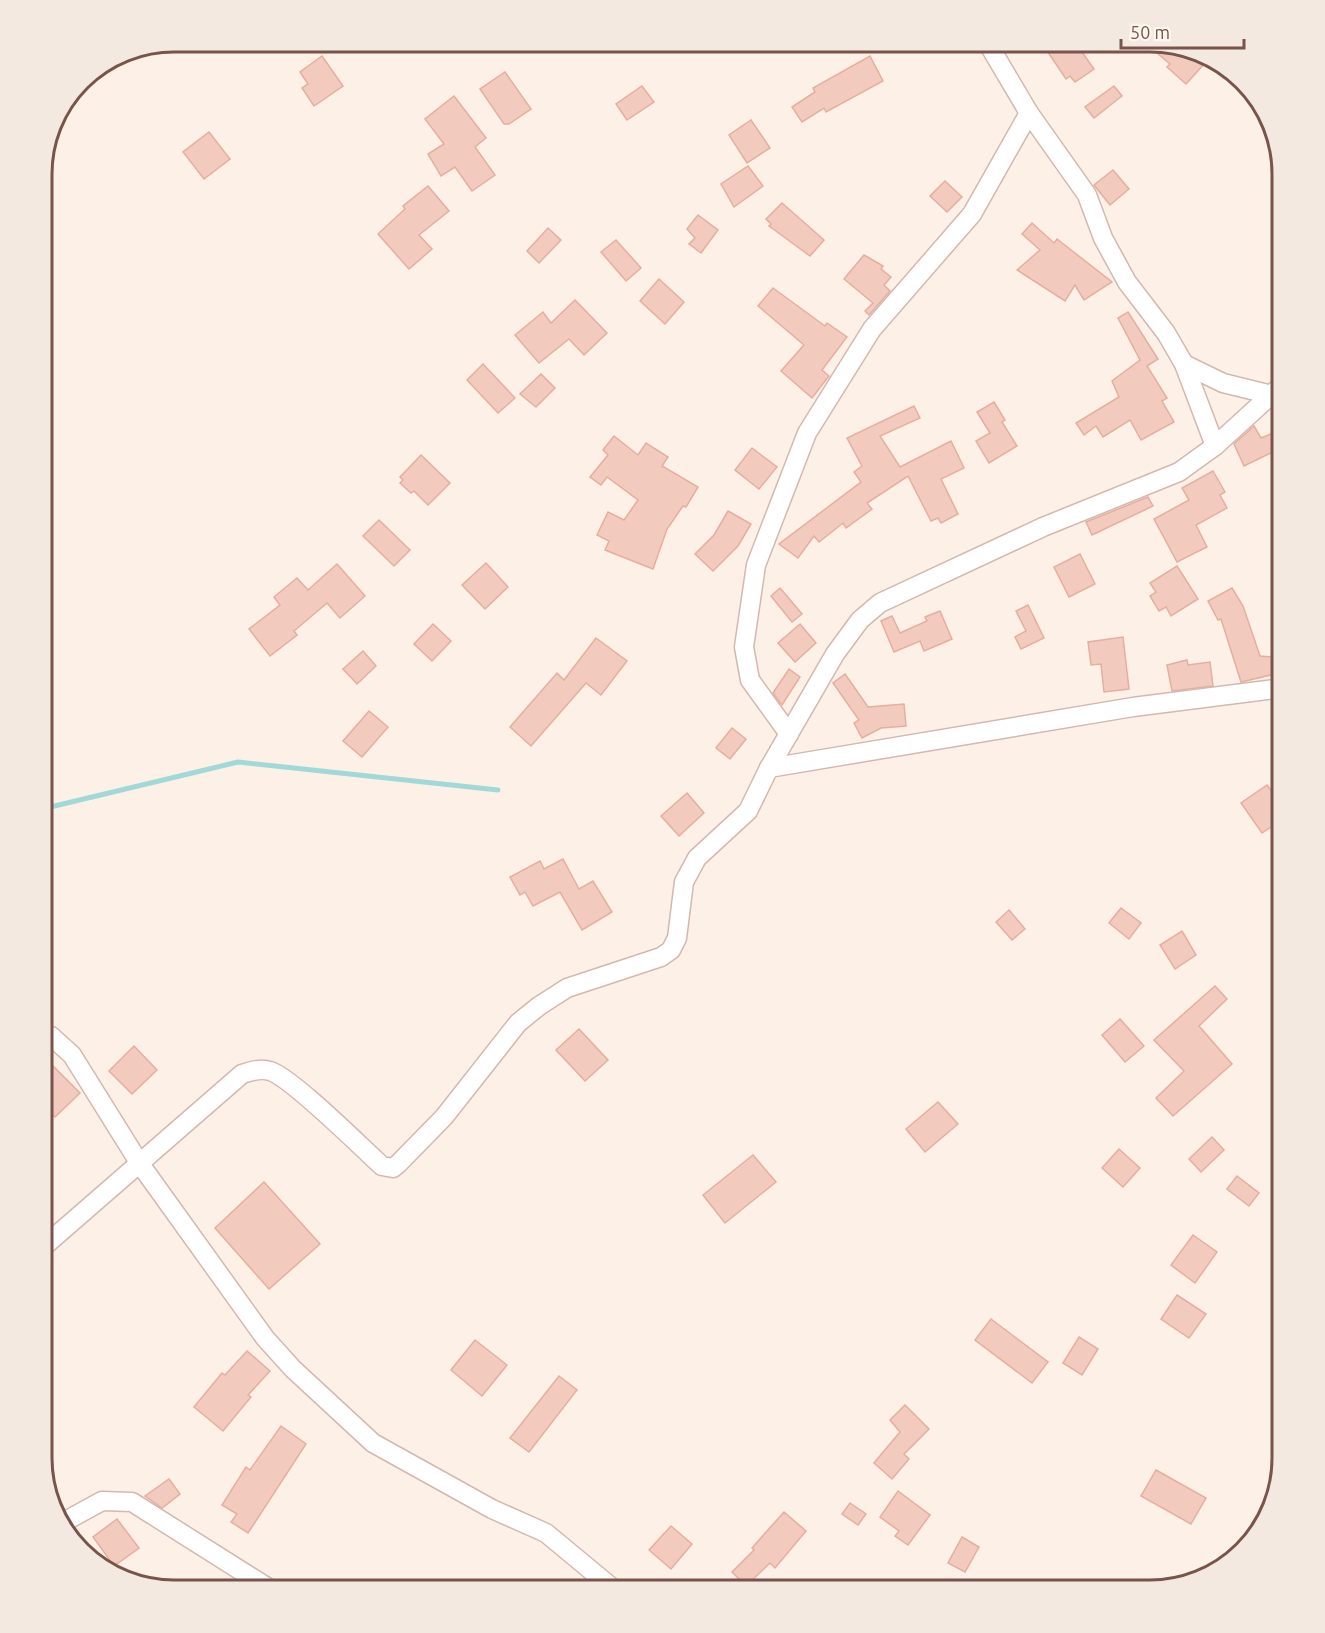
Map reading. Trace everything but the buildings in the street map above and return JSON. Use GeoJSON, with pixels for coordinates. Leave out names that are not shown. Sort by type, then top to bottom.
{"type":"FeatureCollection","features":[{"type":"Feature","properties":{"kind":"street"},"geometry":{"type":"LineString","coordinates":[[994,53],[1029,113],[1087,195],[1103,238],[1126,282],[1166,333],[1184,364],[1215,446]]}},
{"type":"Feature","properties":{"kind":"street"},"geometry":{"type":"LineString","coordinates":[[789,734],[750,680],[744,647],[756,565],[803,444],[872,329],[972,214],[1029,113]]}},
{"type":"Feature","properties":{"kind":"street"},"geometry":{"type":"LineString","coordinates":[[1184,364],[1223,383],[1272,388]]}},
{"type":"Feature","properties":{"kind":"street"},"geometry":{"type":"LineString","coordinates":[[52,1239],[243,1074],[256,1070],[270,1071],[290,1084],[382,1166],[393,1168],[444,1117],[518,1023],[539,1006],[567,988],[661,957],[671,950],[677,938],[684,882],[697,858],[748,811],[769,768],[845,638],[860,620],[880,603],[1043,527],[1179,472],[1215,446],[1272,394]]}},
{"type":"Feature","properties":{"kind":"street"},"geometry":{"type":"LineString","coordinates":[[769,768],[1133,707],[1272,689]]}},
{"type":"Feature","properties":{"kind":"street"},"geometry":{"type":"LineString","coordinates":[[52,1037],[72,1055],[140,1164],[265,1338],[292,1369],[373,1443],[492,1509],[546,1533],[603,1580]]}},
{"type":"Feature","properties":{"kind":"street"},"geometry":{"type":"LineString","coordinates":[[69,1519],[102,1501],[132,1502],[256,1580]]}},
{"type":"Feature","properties":{"kind":"waterway"},"geometry":{"type":"LineString","coordinates":[[53,806],[238,762],[498,790]]}}]}
